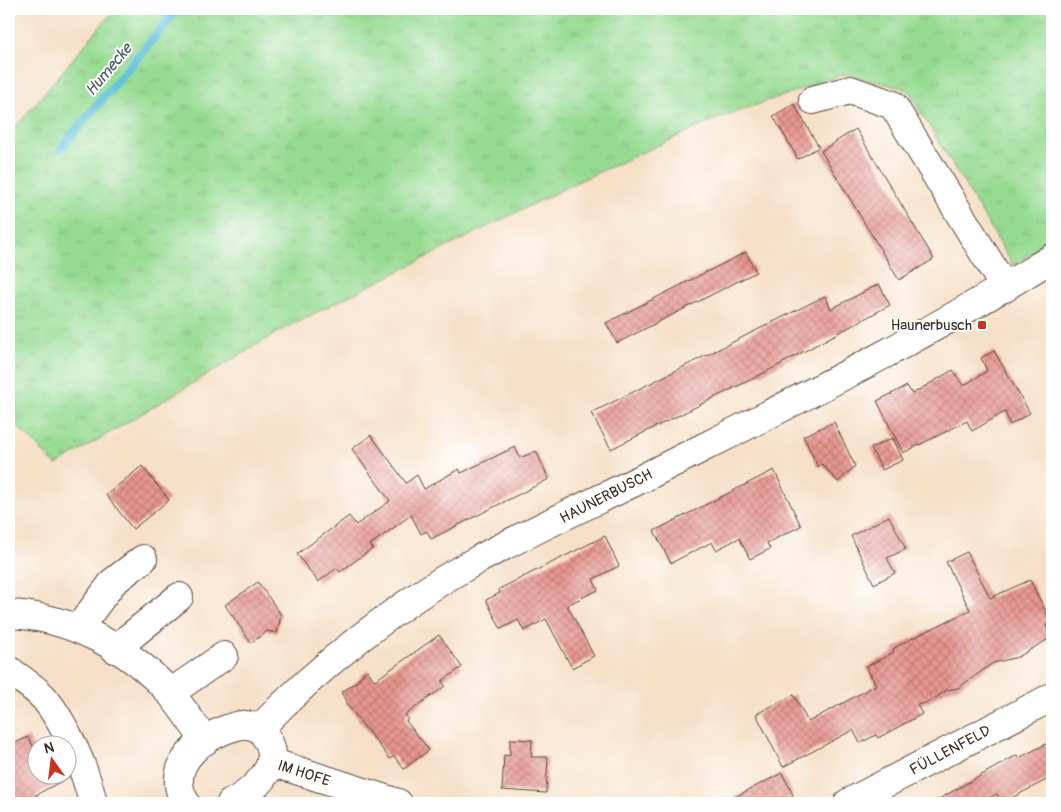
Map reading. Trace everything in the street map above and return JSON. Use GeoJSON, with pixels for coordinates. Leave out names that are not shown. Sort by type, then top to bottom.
{"type":"FeatureCollection","features":[{"type":"Feature","properties":{"kind":"street"},"geometry":{"type":"LineString","coordinates":[[812,100],[850,90],[893,105],[1005,288]]}},
{"type":"Feature","properties":{"kind":"street","name":"HAUNERBUSCH"},"geometry":{"type":"LineString","coordinates":[[260,728],[291,696],[404,605],[472,563],[800,398],[1005,288],[1052,258]]}},
{"type":"Feature","properties":{"kind":"street"},"geometry":{"type":"LineString","coordinates":[[78,628],[113,582],[143,559]]}},
{"type":"Feature","properties":{"kind":"street"},"geometry":{"type":"LineString","coordinates":[[116,649],[179,597]]}},
{"type":"Feature","properties":{"kind":"street"},"geometry":{"type":"LineString","coordinates":[[9,614],[33,615],[78,628],[116,649],[138,664],[170,693],[205,741]]}},
{"type":"Feature","properties":{"kind":"street"},"geometry":{"type":"LineString","coordinates":[[170,693],[224,656]]}},
{"type":"Feature","properties":{"kind":"street"},"geometry":{"type":"LineString","coordinates":[[9,670],[44,698],[69,739],[90,789],[93,803]]}},
{"type":"Feature","properties":{"kind":"street","name":"FÜLLENFELD"},"geometry":{"type":"LineString","coordinates":[[848,803],[1052,697]]}},
{"type":"Feature","properties":{"kind":"street"},"geometry":{"type":"LineString","coordinates":[[186,803],[180,793],[179,772],[188,754],[221,731],[243,724],[260,728],[271,747],[271,762],[262,780],[230,803]]}},
{"type":"Feature","properties":{"kind":"street","name":"IM HOFE"},"geometry":{"type":"LineString","coordinates":[[271,762],[395,803]]}},
{"type":"Feature","properties":{"kind":"green space"},"geometry":{"type":"Polygon","coordinates":[[[115,9],[1045,9],[1052,20],[1052,241],[1013,265],[907,89],[845,74],[716,119],[575,183],[285,328],[56,465],[9,418],[9,135],[115,9]]]}},
{"type":"Feature","properties":{"kind":"building"},"geometry":{"type":"Polygon","coordinates":[[[794,104],[819,147],[798,159],[773,116],[794,104]]]}},
{"type":"Feature","properties":{"kind":"building"},"geometry":{"type":"Polygon","coordinates":[[[856,129],[934,259],[899,280],[821,151],[856,129]]]}},
{"type":"Feature","properties":{"kind":"building"},"geometry":{"type":"Polygon","coordinates":[[[746,252],[756,272],[617,343],[606,323],[746,252]]]}},
{"type":"Feature","properties":{"kind":"building"},"geometry":{"type":"Polygon","coordinates":[[[879,284],[890,305],[764,373],[611,449],[591,413],[825,296],[831,309],[879,284]]]}},
{"type":"Feature","properties":{"kind":"building"},"geometry":{"type":"Polygon","coordinates":[[[994,351],[1030,413],[1010,425],[1005,412],[972,431],[967,421],[903,453],[877,401],[907,386],[912,394],[953,370],[963,386],[987,371],[981,358],[994,351]]]}},
{"type":"Feature","properties":{"kind":"building"},"geometry":{"type":"Polygon","coordinates":[[[834,422],[855,466],[838,482],[822,464],[818,467],[803,436],[834,422]]]}},
{"type":"Feature","properties":{"kind":"building"},"geometry":{"type":"Polygon","coordinates":[[[371,435],[406,483],[417,475],[424,489],[459,469],[461,473],[515,447],[520,458],[536,451],[549,479],[431,539],[427,531],[421,534],[411,515],[370,545],[373,548],[340,572],[337,568],[318,582],[297,554],[349,516],[356,525],[390,501],[352,449],[371,435]]]}},
{"type":"Feature","properties":{"kind":"building"},"geometry":{"type":"Polygon","coordinates":[[[893,438],[903,460],[882,470],[871,448],[893,438]]]}},
{"type":"Feature","properties":{"kind":"building"},"geometry":{"type":"Polygon","coordinates":[[[142,466],[169,500],[133,529],[106,495],[142,466]]]}},
{"type":"Feature","properties":{"kind":"building"},"geometry":{"type":"Polygon","coordinates":[[[774,470],[801,526],[767,543],[770,549],[750,559],[739,538],[716,550],[712,542],[671,563],[654,531],[774,470]]]}},
{"type":"Feature","properties":{"kind":"building"},"geometry":{"type":"Polygon","coordinates":[[[889,516],[906,549],[887,558],[895,573],[874,584],[851,536],[889,516]]]}},
{"type":"Feature","properties":{"kind":"building"},"geometry":{"type":"Polygon","coordinates":[[[605,536],[619,566],[593,579],[598,590],[567,605],[594,656],[572,668],[546,619],[524,631],[518,620],[501,629],[486,600],[500,593],[499,589],[605,536]]]}},
{"type":"Feature","properties":{"kind":"building"},"geometry":{"type":"Polygon","coordinates":[[[967,552],[990,598],[1030,580],[1051,622],[1046,625],[1052,637],[1018,657],[993,663],[958,688],[947,690],[929,702],[917,705],[922,714],[878,738],[876,735],[860,743],[853,730],[783,767],[756,714],[794,695],[808,722],[876,685],[866,667],[894,652],[893,649],[907,641],[970,610],[946,562],[967,552]]]}},
{"type":"Feature","properties":{"kind":"building"},"geometry":{"type":"Polygon","coordinates":[[[258,582],[281,615],[277,633],[267,631],[251,643],[225,605],[258,582]]]}},
{"type":"Feature","properties":{"kind":"building"},"geometry":{"type":"Polygon","coordinates":[[[439,635],[462,667],[442,681],[445,686],[405,715],[408,719],[406,721],[429,750],[404,769],[394,756],[390,759],[345,702],[347,701],[341,693],[355,683],[367,670],[374,680],[377,679],[439,635]]]}},
{"type":"Feature","properties":{"kind":"building"},"geometry":{"type":"Polygon","coordinates":[[[28,737],[28,784],[56,784],[36,795],[40,803],[9,803],[9,746],[28,737]]]}},
{"type":"Feature","properties":{"kind":"building"},"geometry":{"type":"Polygon","coordinates":[[[510,739],[532,740],[531,757],[548,757],[546,793],[502,790],[504,755],[510,756],[510,739]]]}},
{"type":"Feature","properties":{"kind":"building"},"geometry":{"type":"Polygon","coordinates":[[[1052,741],[1052,777],[1002,803],[997,794],[979,803],[932,803],[1017,755],[1019,758],[1052,741]]]}},
{"type":"Feature","properties":{"kind":"building"},"geometry":{"type":"Polygon","coordinates":[[[782,773],[793,795],[778,803],[723,803],[782,773]]]}},
{"type":"Feature","properties":{"kind":"waterway","name":"Humecke"},"geometry":{"type":"LineString","coordinates":[[61,148],[178,9]]}},
{"type":"Feature","properties":{"kind":"place","name":"Haunerbusch"},"geometry":{"type":"Point","coordinates":[982,325]}}]}
